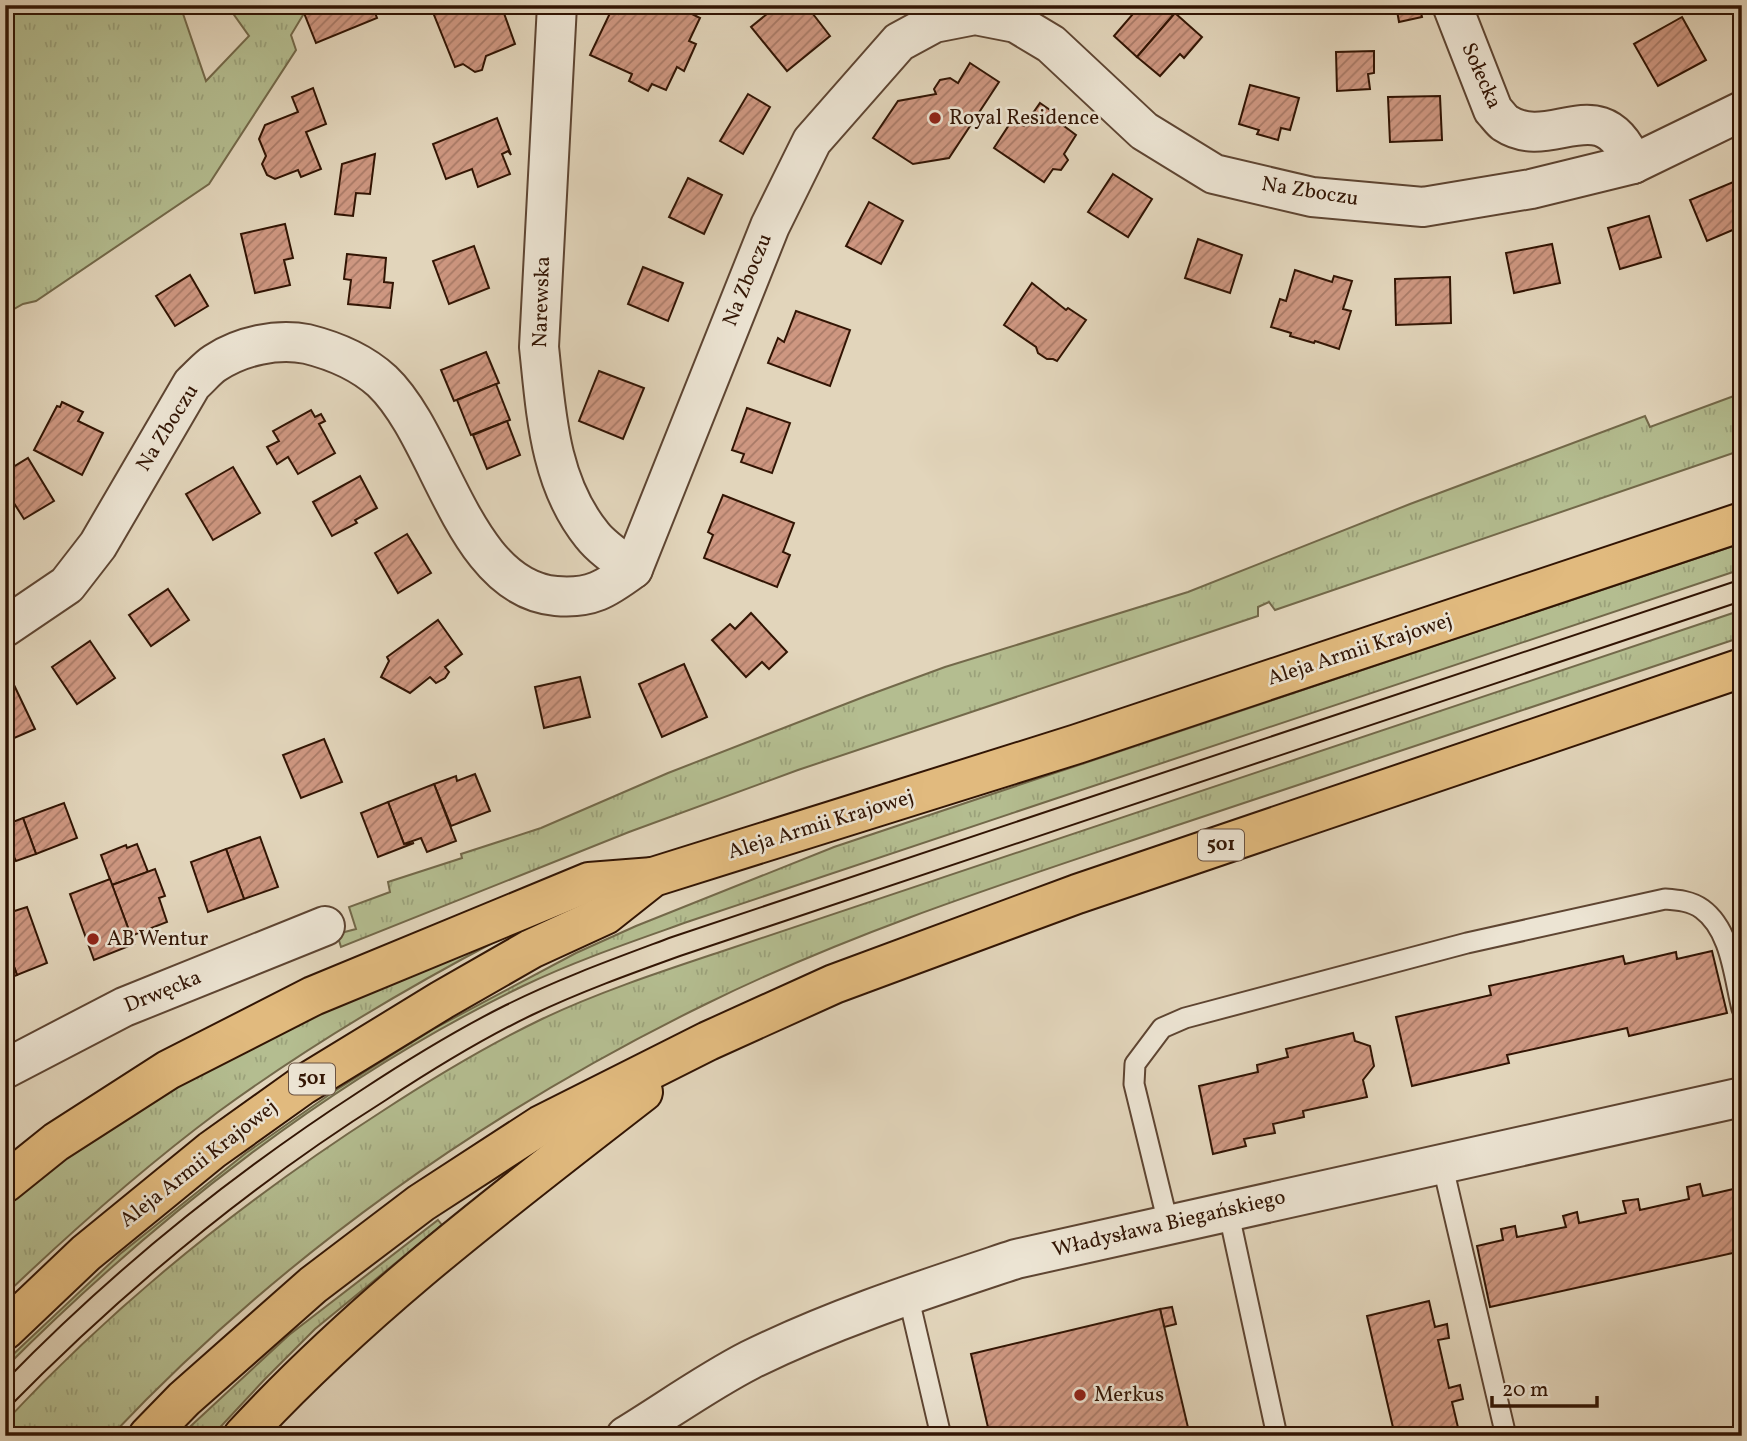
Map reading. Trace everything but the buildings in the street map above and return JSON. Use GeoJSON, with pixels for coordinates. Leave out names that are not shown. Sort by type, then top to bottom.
{"type":"FeatureCollection","features":[{"type":"Feature","properties":{"kind":"main road","name":"Aleja Armii Krajowej"},"geometry":{"type":"LineString","coordinates":[[5,1330],[86,1253],[212,1150],[303,1085],[509,962],[605,915],[653,877],[1077,744],[1742,522]]}},
{"type":"Feature","properties":{"kind":"main road","name":"501"},"geometry":{"type":"LineString","coordinates":[[148,1436],[184,1399],[313,1285],[421,1203],[541,1125],[708,1041],[834,984],[1077,894],[1742,668]]}},
{"type":"Feature","properties":{"kind":"main road"},"geometry":{"type":"LineString","coordinates":[[5,1183],[56,1142],[168,1070],[313,996],[589,882],[653,877]]}},
{"type":"Feature","properties":{"kind":"main road"},"geometry":{"type":"LineString","coordinates":[[243,1436],[292,1382],[415,1272],[708,1041]]}},
{"type":"Feature","properties":{"kind":"street","name":"Narewska"},"geometry":{"type":"LineString","coordinates":[[557,5],[538,347],[545,400],[554,458],[572,504],[592,536],[633,569]]}},
{"type":"Feature","properties":{"kind":"street","name":"Sołecka"},"geometry":{"type":"LineString","coordinates":[[1452,5],[1493,110],[1504,122],[1526,131],[1592,124],[1612,132],[1625,145],[1633,164]]}},
{"type":"Feature","properties":{"kind":"street","name":"Na Zboczu"},"geometry":{"type":"LineString","coordinates":[[5,627],[67,585],[98,545],[192,384],[214,363],[234,352],[267,343],[296,342],[332,352],[352,359],[383,382],[410,416],[475,540],[493,564],[539,594],[572,597],[607,589],[633,569],[770,226],[812,141],[899,42],[934,23],[975,15],[1016,23],[1051,44],[1143,131],[1214,174],[1312,197],[1423,207],[1531,189],[1633,164],[1742,111]]}},
{"type":"Feature","properties":{"kind":"street","name":"Drwęcka"},"geometry":{"type":"LineString","coordinates":[[5,1069],[124,1007],[325,926]]}},
{"type":"Feature","properties":{"kind":"street","name":"Władysława Biegańskiego"},"geometry":{"type":"LineString","coordinates":[[626,1436],[748,1361],[823,1326],[1016,1259],[1742,1097]]}},
{"type":"Feature","properties":{"kind":"lane"},"geometry":{"type":"LineString","coordinates":[[1168,1223],[1134,1084],[1135,1064],[1162,1028],[1185,1018],[1467,943],[1665,899],[1685,901],[1702,909],[1718,927],[1728,948],[1742,1009]]}},
{"type":"Feature","properties":{"kind":"lane"},"geometry":{"type":"LineString","coordinates":[[1442,1163],[1506,1436]]}},
{"type":"Feature","properties":{"kind":"lane"},"geometry":{"type":"LineString","coordinates":[[1228,1210],[1277,1436]]}},
{"type":"Feature","properties":{"kind":"lane"},"geometry":{"type":"LineString","coordinates":[[908,1295],[941,1436]]}},
{"type":"Feature","properties":{"kind":"green space"},"geometry":{"type":"Polygon","coordinates":[[[5,5],[180,5],[206,81],[249,36],[227,5],[309,5],[291,35],[296,50],[209,184],[36,301],[23,304],[5,314],[5,5]]]}},
{"type":"Feature","properties":{"kind":"green space"},"geometry":{"type":"Polygon","coordinates":[[[1742,393],[1742,450],[1275,610],[1269,602],[1258,607],[1258,616],[798,770],[629,832],[341,947],[337,934],[356,929],[349,907],[390,892],[388,882],[462,858],[461,854],[541,828],[668,773],[945,667],[1188,592],[1410,504],[1645,416],[1650,427],[1742,393]]]}},
{"type":"Feature","properties":{"kind":"green space"},"geometry":{"type":"Polygon","coordinates":[[[1742,543],[1742,569],[690,921],[585,959],[523,986],[382,1064],[314,1108],[248,1156],[122,1258],[5,1368],[5,1362],[120,1254],[246,1153],[333,1092],[435,1028],[576,953],[636,926],[834,847],[1742,543]]]}},
{"type":"Feature","properties":{"kind":"green space"},"geometry":{"type":"Polygon","coordinates":[[[1742,610],[1742,637],[940,906],[822,952],[706,1004],[624,1046],[544,1092],[389,1193],[315,1249],[244,1308],[176,1370],[111,1436],[5,1436],[5,1422],[47,1378],[137,1295],[231,1217],[401,1099],[480,1051],[542,1019],[675,967],[1742,610]]]}},
{"type":"Feature","properties":{"kind":"green space"},"geometry":{"type":"Polygon","coordinates":[[[498,940],[355,1021],[218,1112],[109,1200],[5,1295],[5,1196],[232,1049],[498,940]]]}},
{"type":"Feature","properties":{"kind":"green space"},"geometry":{"type":"Polygon","coordinates":[[[438,1220],[442,1225],[315,1329],[212,1436],[180,1436],[289,1335],[438,1220]]]}},
{"type":"Feature","properties":{"kind":"tram line"},"geometry":{"type":"LineString","coordinates":[[5,1381],[88,1301],[220,1190],[378,1079],[526,995],[672,937],[1742,579]]}},
{"type":"Feature","properties":{"kind":"tram line"},"geometry":{"type":"LineString","coordinates":[[5,1411],[94,1325],[186,1244],[284,1169],[404,1088],[476,1044],[532,1015],[680,956],[1742,601]]}},
{"type":"Feature","properties":{"kind":"place","name":"Royal Residence"},"geometry":{"type":"Point","coordinates":[935,118]}},
{"type":"Feature","properties":{"kind":"place","name":"AB Wentur"},"geometry":{"type":"Point","coordinates":[93,939]}},
{"type":"Feature","properties":{"kind":"place","name":"Merkus"},"geometry":{"type":"Point","coordinates":[1080,1395]}}]}
